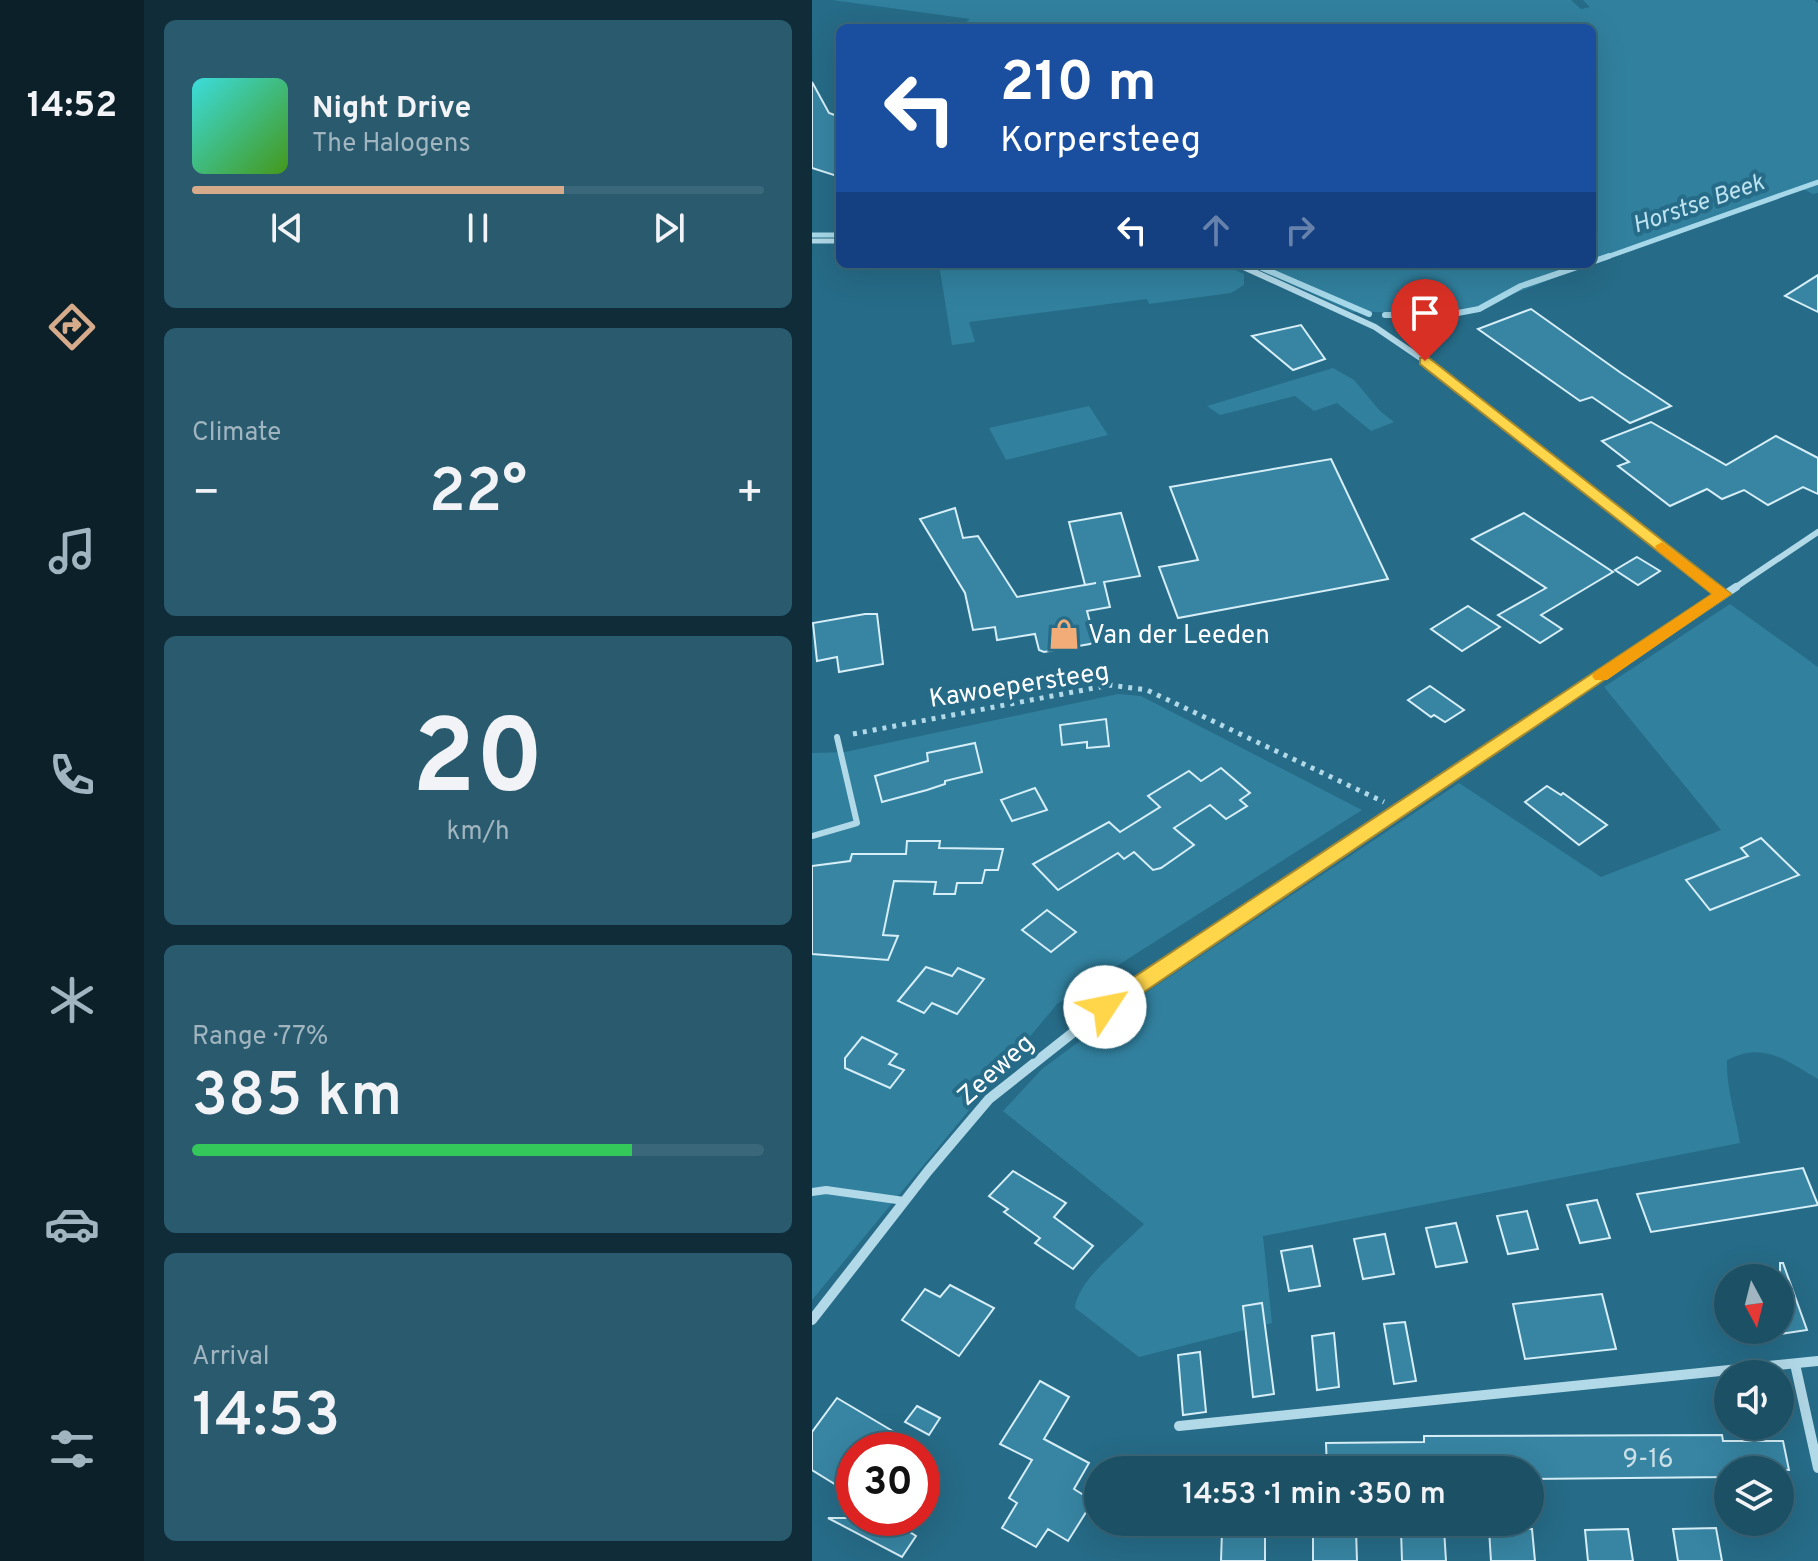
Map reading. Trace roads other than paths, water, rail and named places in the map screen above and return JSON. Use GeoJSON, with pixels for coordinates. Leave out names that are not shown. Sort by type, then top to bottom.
{"type":"FeatureCollection","features":[{"type":"Feature","properties":{"kind":"street"},"geometry":{"type":"LineString","coordinates":[[812,241],[836,241]]}},
{"type":"Feature","properties":{"kind":"street"},"geometry":{"type":"LineString","coordinates":[[1246,268],[1375,327],[1450,378],[1723,594]]}},
{"type":"Feature","properties":{"kind":"street","name":"Zeeweg"},"geometry":{"type":"LineString","coordinates":[[812,1320],[904,1201],[989,1099],[1081,1024],[1818,532]]}},
{"type":"Feature","properties":{"kind":"street"},"geometry":{"type":"LineString","coordinates":[[1179,1426],[1818,1361]]}},
{"type":"Feature","properties":{"kind":"street"},"geometry":{"type":"LineString","coordinates":[[1795,1364],[1818,1468]]}},
{"type":"Feature","properties":{"kind":"lane"},"geometry":{"type":"LineString","coordinates":[[812,836],[857,823],[837,737]]}},
{"type":"Feature","properties":{"kind":"lane"},"geometry":{"type":"LineString","coordinates":[[812,1192],[826,1190],[904,1201]]}},
{"type":"Feature","properties":{"kind":"waterway","name":"Horstse Beek"},"geometry":{"type":"LineString","coordinates":[[1604,258],[1818,182]]}},
{"type":"Feature","properties":{"kind":"waterway","name":"Horstse Beek"},"geometry":{"type":"LineString","coordinates":[[812,235],[836,235]]}},
{"type":"Feature","properties":{"kind":"waterway","name":"Horstse Beek"},"geometry":{"type":"LineString","coordinates":[[1596,261],[1609,256]]}},
{"type":"Feature","properties":{"kind":"waterway","name":"Horstse Beek"},"geometry":{"type":"LineString","coordinates":[[1262,268],[1369,314]]}},
{"type":"Feature","properties":{"kind":"waterway","name":"Horstse Beek"},"geometry":{"type":"LineString","coordinates":[[1385,315],[1447,315],[1479,309],[1521,286],[1574,268]]}},
{"type":"Feature","properties":{"kind":"place","name":"Van der Leeden"},"geometry":{"type":"Point","coordinates":[1064,634]}}]}
